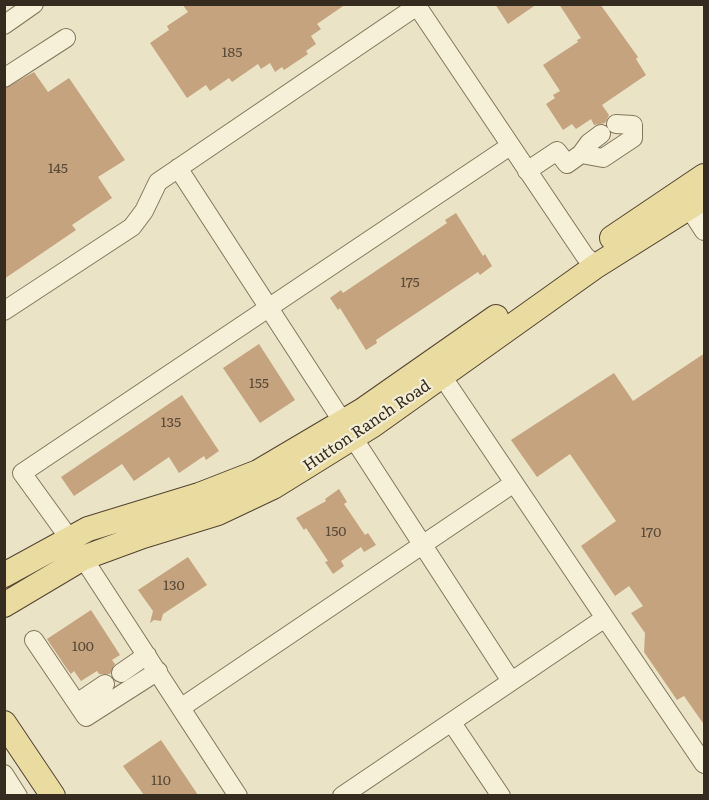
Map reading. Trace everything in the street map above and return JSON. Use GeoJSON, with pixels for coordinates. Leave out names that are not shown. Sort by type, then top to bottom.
{"type":"FeatureCollection","features":[{"type":"Feature","properties":{"kind":"main road","name":"Hutton Ranch Road"},"geometry":{"type":"LineString","coordinates":[[4,605],[83,558],[246,501],[347,430],[363,410],[590,261],[691,200],[705,176]]}},
{"type":"Feature","properties":{"kind":"main road","name":"Hutton Ranch Road"},"geometry":{"type":"LineString","coordinates":[[4,575],[69,538],[104,523],[181,501],[239,480],[347,430],[442,376],[590,261]]}},
{"type":"Feature","properties":{"kind":"main road"},"geometry":{"type":"LineString","coordinates":[[4,723],[53,795]]}},
{"type":"Feature","properties":{"kind":"lane"},"geometry":{"type":"LineString","coordinates":[[4,25],[34,4]]}},
{"type":"Feature","properties":{"kind":"lane"},"geometry":{"type":"LineString","coordinates":[[4,311],[132,226],[144,211],[158,182],[417,6],[526,171],[590,261]]}},
{"type":"Feature","properties":{"kind":"lane"},"geometry":{"type":"LineString","coordinates":[[4,78],[66,38]]}},
{"type":"Feature","properties":{"kind":"lane"},"geometry":{"type":"LineString","coordinates":[[526,171],[557,151],[567,164],[608,129],[633,125],[633,138],[603,158],[581,154]]}},
{"type":"Feature","properties":{"kind":"lane"},"geometry":{"type":"LineString","coordinates":[[69,538],[22,473],[510,146]]}},
{"type":"Feature","properties":{"kind":"lane"},"geometry":{"type":"LineString","coordinates":[[178,168],[270,307],[347,430],[424,544],[441,576],[512,681]]}},
{"type":"Feature","properties":{"kind":"lane"},"geometry":{"type":"LineString","coordinates":[[691,200],[705,231]]}},
{"type":"Feature","properties":{"kind":"lane"},"geometry":{"type":"LineString","coordinates":[[442,376],[704,762]]}},
{"type":"Feature","properties":{"kind":"lane"},"geometry":{"type":"LineString","coordinates":[[182,707],[514,483]]}},
{"type":"Feature","properties":{"kind":"lane"},"geometry":{"type":"LineString","coordinates":[[83,558],[238,795]]}},
{"type":"Feature","properties":{"kind":"lane"},"geometry":{"type":"LineString","coordinates":[[342,795],[605,618]]}},
{"type":"Feature","properties":{"kind":"lane"},"geometry":{"type":"LineString","coordinates":[[34,640],[86,717],[158,671]]}},
{"type":"Feature","properties":{"kind":"lane"},"geometry":{"type":"LineString","coordinates":[[121,673],[147,655]]}},
{"type":"Feature","properties":{"kind":"lane"},"geometry":{"type":"LineString","coordinates":[[77,703],[105,684]]}},
{"type":"Feature","properties":{"kind":"lane"},"geometry":{"type":"LineString","coordinates":[[452,723],[501,795]]}},
{"type":"Feature","properties":{"kind":"lane"},"geometry":{"type":"LineString","coordinates":[[4,774],[18,795]]}},
{"type":"Feature","properties":{"kind":"building"},"geometry":{"type":"Polygon","coordinates":[[[182,4],[346,4],[317,24],[321,29],[311,36],[316,44],[306,51],[308,54],[284,70],[282,67],[275,72],[270,63],[261,69],[258,64],[232,82],[229,78],[210,91],[206,85],[187,98],[150,43],[169,30],[167,26],[188,12],[182,4]]]}},
{"type":"Feature","properties":{"kind":"building"},"geometry":{"type":"Polygon","coordinates":[[[495,4],[537,4],[508,24],[495,4]]]}},
{"type":"Feature","properties":{"kind":"building"},"geometry":{"type":"Polygon","coordinates":[[[559,4],[600,4],[638,57],[636,59],[646,75],[602,105],[609,115],[605,123],[594,125],[591,119],[576,129],[572,124],[563,130],[546,104],[555,98],[553,95],[560,91],[543,65],[581,38],[559,4]]]}},
{"type":"Feature","properties":{"kind":"building"},"geometry":{"type":"Polygon","coordinates":[[[34,72],[48,92],[69,78],[125,160],[98,177],[112,198],[72,225],[76,230],[4,279],[4,89],[34,72]]]}},
{"type":"Feature","properties":{"kind":"building"},"geometry":{"type":"Polygon","coordinates":[[[456,213],[483,256],[485,254],[492,266],[480,275],[478,272],[376,340],[377,343],[366,350],[340,308],[338,310],[330,298],[341,290],[343,293],[447,223],[445,220],[456,213]]]}},
{"type":"Feature","properties":{"kind":"building"},"geometry":{"type":"Polygon","coordinates":[[[259,344],[295,400],[260,423],[223,368],[259,344]]]}},
{"type":"Feature","properties":{"kind":"building"},"geometry":{"type":"Polygon","coordinates":[[[705,353],[705,726],[684,696],[677,700],[644,652],[645,633],[631,613],[643,606],[629,586],[615,596],[581,546],[616,521],[570,454],[537,477],[511,440],[614,373],[633,401],[705,353]]]}},
{"type":"Feature","properties":{"kind":"building"},"geometry":{"type":"Polygon","coordinates":[[[182,395],[219,451],[206,460],[204,456],[179,473],[169,457],[134,481],[122,464],[74,496],[61,477],[182,395]]]}},
{"type":"Feature","properties":{"kind":"building"},"geometry":{"type":"Polygon","coordinates":[[[339,489],[347,502],[344,504],[365,535],[368,533],[376,545],[364,552],[361,547],[341,561],[344,566],[333,574],[325,562],[328,561],[306,528],[304,530],[296,518],[326,501],[325,499],[339,489]]]}},
{"type":"Feature","properties":{"kind":"building"},"geometry":{"type":"Polygon","coordinates":[[[188,557],[207,585],[163,614],[161,621],[154,620],[150,623],[153,611],[138,590],[188,557]]]}},
{"type":"Feature","properties":{"kind":"building"},"geometry":{"type":"Polygon","coordinates":[[[91,610],[120,655],[112,660],[115,664],[110,674],[99,674],[97,671],[81,681],[74,671],[71,674],[47,639],[91,610]]]}},
{"type":"Feature","properties":{"kind":"building"},"geometry":{"type":"Polygon","coordinates":[[[161,740],[198,795],[144,795],[123,766],[161,740]]]}}]}
